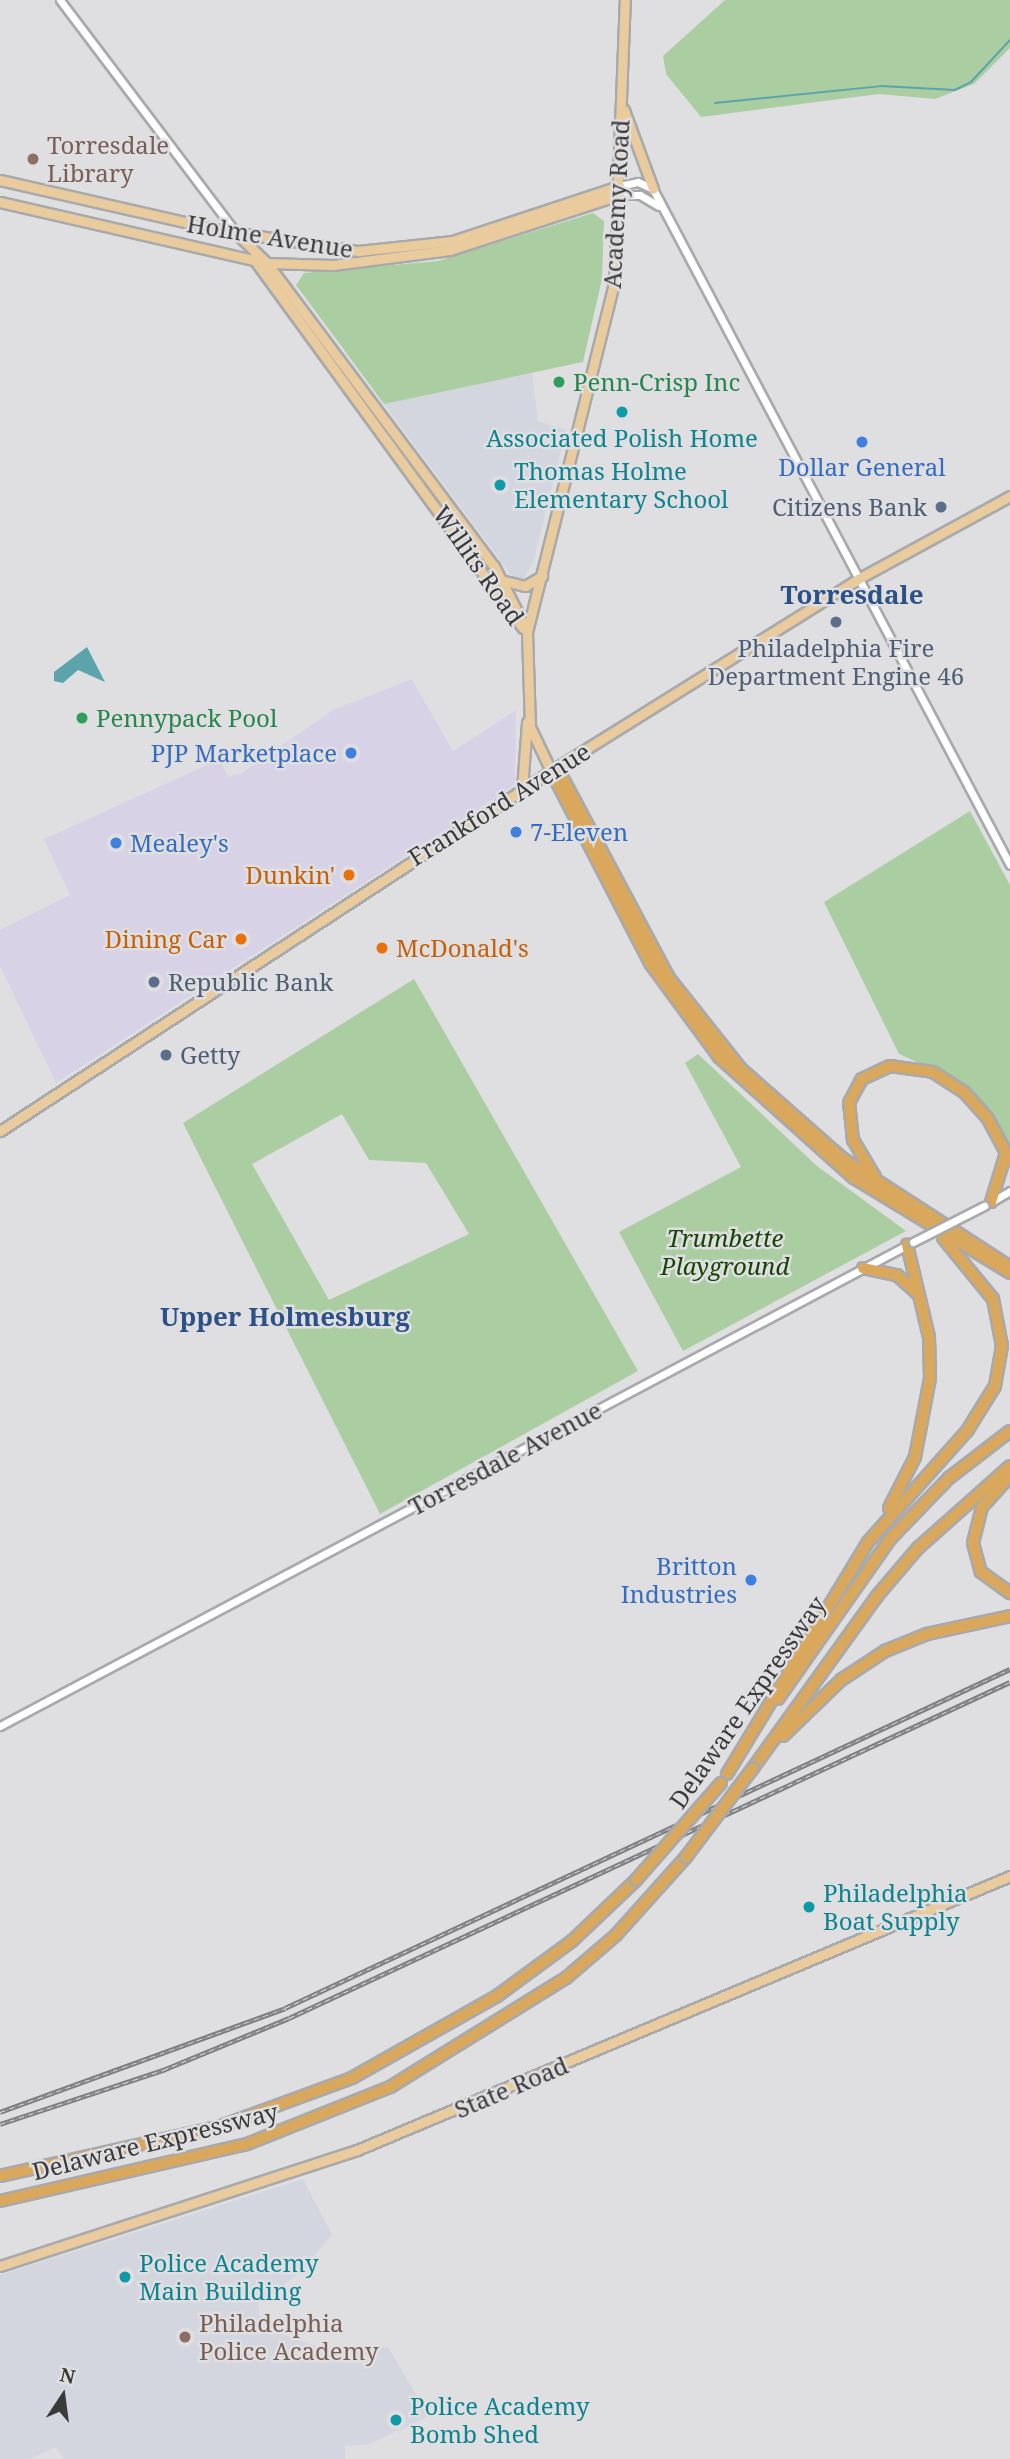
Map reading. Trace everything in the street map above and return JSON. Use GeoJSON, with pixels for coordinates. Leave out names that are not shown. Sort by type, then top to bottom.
{"type":"FeatureCollection","features":[{"type":"Feature","properties":{"kind":"highway"},"geometry":{"type":"LineString","coordinates":[[551,771],[561,775],[657,959],[710,1035],[791,1117],[881,1185],[1010,1267]]}},
{"type":"Feature","properties":{"kind":"highway"},"geometry":{"type":"LineString","coordinates":[[551,771],[638,943],[704,1040],[804,1139],[909,1213],[1010,1273]]}},
{"type":"Feature","properties":{"kind":"highway"},"geometry":{"type":"LineString","coordinates":[[881,1185],[858,1153],[848,1118],[857,1085],[882,1067],[915,1066],[951,1082],[988,1119],[1008,1156],[988,1204]]}},
{"type":"Feature","properties":{"kind":"highway"},"geometry":{"type":"LineString","coordinates":[[879,1526],[985,1406],[1002,1346],[993,1299],[975,1269],[909,1213]]}},
{"type":"Feature","properties":{"kind":"highway"},"geometry":{"type":"LineString","coordinates":[[962,1236],[1010,1257]]}},
{"type":"Feature","properties":{"kind":"highway"},"geometry":{"type":"LineString","coordinates":[[724,1778],[879,1526],[915,1457],[928,1405],[931,1356],[910,1243]]}},
{"type":"Feature","properties":{"kind":"highway"},"geometry":{"type":"LineString","coordinates":[[863,1268],[897,1275],[918,1295]]}},
{"type":"Feature","properties":{"kind":"highway","name":"Delaware Expressway"},"geometry":{"type":"LineString","coordinates":[[0,2176],[221,2126],[352,2078],[497,1996],[572,1941],[636,1880],[724,1778],[890,1539],[949,1478],[1010,1431]]}},
{"type":"Feature","properties":{"kind":"highway","name":"Delaware Expressway"},"geometry":{"type":"LineString","coordinates":[[0,2201],[247,2144],[390,2087],[566,1978],[616,1935],[686,1857],[893,1577],[1010,1466]]}},
{"type":"Feature","properties":{"kind":"highway"},"geometry":{"type":"LineString","coordinates":[[1010,1476],[982,1507],[973,1544],[981,1572],[1010,1593]]}},
{"type":"Feature","properties":{"kind":"highway"},"geometry":{"type":"LineString","coordinates":[[756,1764],[841,1680],[885,1651],[927,1634],[1010,1616]]}},
{"type":"Feature","properties":{"kind":"main road","name":"Academy Road"},"geometry":{"type":"LineString","coordinates":[[551,771],[528,716],[527,632],[612,293],[619,191],[625,0]]}},
{"type":"Feature","properties":{"kind":"main road"},"geometry":{"type":"LineString","coordinates":[[622,102],[653,189]]}},
{"type":"Feature","properties":{"kind":"main road","name":"Holme Avenue"},"geometry":{"type":"LineString","coordinates":[[0,180],[236,233],[325,249],[403,249],[463,238],[619,191]]}},
{"type":"Feature","properties":{"kind":"main road","name":"Holme Avenue"},"geometry":{"type":"LineString","coordinates":[[0,202],[267,263],[349,265],[418,257],[619,191]]}},
{"type":"Feature","properties":{"kind":"main road","name":"Willits Road"},"geometry":{"type":"LineString","coordinates":[[236,233],[527,632]]}},
{"type":"Feature","properties":{"kind":"main road","name":"Willits Road"},"geometry":{"type":"LineString","coordinates":[[236,233],[267,263],[503,581],[527,632]]}},
{"type":"Feature","properties":{"kind":"main road","name":"Frankford Avenue"},"geometry":{"type":"LineString","coordinates":[[0,1131],[522,789],[858,579],[1010,496]]}},
{"type":"Feature","properties":{"kind":"main road"},"geometry":{"type":"LineString","coordinates":[[503,581],[526,586],[542,576]]}},
{"type":"Feature","properties":{"kind":"main road"},"geometry":{"type":"LineString","coordinates":[[522,789],[528,716]]}},
{"type":"Feature","properties":{"kind":"main road","name":"State Road"},"geometry":{"type":"LineString","coordinates":[[0,2266],[357,2150],[1010,1876]]}},
{"type":"Feature","properties":{"kind":"street","name":"Willits Road"},"geometry":{"type":"LineString","coordinates":[[60,0],[236,233]]}},
{"type":"Feature","properties":{"kind":"street"},"geometry":{"type":"LineString","coordinates":[[619,191],[642,182],[653,189],[659,206],[1010,865]]}},
{"type":"Feature","properties":{"kind":"street"},"geometry":{"type":"LineString","coordinates":[[619,191],[644,196],[659,206]]}},
{"type":"Feature","properties":{"kind":"street","name":"Torresdale Avenue"},"geometry":{"type":"LineString","coordinates":[[0,1726],[1010,1191]]}},
{"type":"Feature","properties":{"kind":"shaded area"},"geometry":{"type":"Polygon","coordinates":[[[532,372],[538,421],[566,430],[533,563],[522,581],[512,576],[384,404],[532,372]]]}},
{"type":"Feature","properties":{"kind":"shaded area"},"geometry":{"type":"Polygon","coordinates":[[[412,679],[453,751],[516,710],[515,785],[56,1083],[0,966],[0,930],[70,895],[44,839],[220,759],[228,777],[242,773],[333,710],[412,679]]]}},
{"type":"Feature","properties":{"kind":"shaded area","name":"Philadelphia Police Academy"},"geometry":{"type":"Polygon","coordinates":[[[303,2179],[332,2235],[299,2273],[258,2304],[261,2326],[339,2355],[388,2347],[429,2416],[370,2444],[345,2446],[345,2459],[64,2459],[56,2447],[29,2459],[0,2459],[0,2275],[303,2179]]]}},
{"type":"Feature","properties":{"kind":"green space"},"geometry":{"type":"Polygon","coordinates":[[[725,0],[1010,0],[1010,48],[974,84],[935,99],[879,94],[701,117],[666,74],[663,56],[725,0]]]}},
{"type":"Feature","properties":{"kind":"green space"},"geometry":{"type":"Polygon","coordinates":[[[593,213],[604,221],[602,279],[583,362],[384,404],[296,285],[304,273],[438,261],[593,213]]]}},
{"type":"Feature","properties":{"kind":"green space"},"geometry":{"type":"Polygon","coordinates":[[[970,811],[1010,885],[1010,1145],[961,1082],[899,1054],[824,902],[970,811]]]}},
{"type":"Feature","properties":{"kind":"green space"},"geometry":{"type":"Polygon","coordinates":[[[414,979],[638,1371],[380,1514],[183,1123],[414,979]],[[342,1114],[252,1164],[329,1300],[469,1234],[426,1163],[369,1160],[342,1114]]]}},
{"type":"Feature","properties":{"kind":"green space","name":"Trumbette Playground"},"geometry":{"type":"Polygon","coordinates":[[[698,1054],[817,1166],[906,1231],[683,1351],[619,1232],[741,1167],[685,1063],[698,1054]]]}},
{"type":"Feature","properties":{"kind":"water"},"geometry":{"type":"Polygon","coordinates":[[[87,647],[105,682],[78,670],[63,683],[54,681],[54,672],[87,647]]]}},
{"type":"Feature","properties":{"kind":"waterway"},"geometry":{"type":"LineString","coordinates":[[715,103],[881,86],[955,90],[971,82],[1010,40]]}},
{"type":"Feature","properties":{"kind":"railway"},"geometry":{"type":"LineString","coordinates":[[0,2112],[285,2008],[1010,1669]]}},
{"type":"Feature","properties":{"kind":"railway"},"geometry":{"type":"LineString","coordinates":[[0,2124],[163,2070],[289,2018],[1010,1682]]}},
{"type":"Feature","properties":{"kind":"place","name":"Torresdale Library"},"geometry":{"type":"Point","coordinates":[33,159]}},
{"type":"Feature","properties":{"kind":"place","name":"Penn-Crisp Inc"},"geometry":{"type":"Point","coordinates":[559,382]}},
{"type":"Feature","properties":{"kind":"place","name":"Associated Polish Home"},"geometry":{"type":"Point","coordinates":[622,412]}},
{"type":"Feature","properties":{"kind":"place","name":"Dollar General"},"geometry":{"type":"Point","coordinates":[862,442]}},
{"type":"Feature","properties":{"kind":"place","name":"Thomas Holme Elementary School"},"geometry":{"type":"Point","coordinates":[500,485]}},
{"type":"Feature","properties":{"kind":"place","name":"Citizens Bank"},"geometry":{"type":"Point","coordinates":[941,507]}},
{"type":"Feature","properties":{"kind":"place","name":"Philadelphia Fire Department Engine 46"},"geometry":{"type":"Point","coordinates":[836,622]}},
{"type":"Feature","properties":{"kind":"place","name":"Pennypack Pool"},"geometry":{"type":"Point","coordinates":[82,718]}},
{"type":"Feature","properties":{"kind":"place","name":"PJP Marketplace"},"geometry":{"type":"Point","coordinates":[351,753]}},
{"type":"Feature","properties":{"kind":"place","name":"7-Eleven"},"geometry":{"type":"Point","coordinates":[516,832]}},
{"type":"Feature","properties":{"kind":"place","name":"Mealey's"},"geometry":{"type":"Point","coordinates":[116,843]}},
{"type":"Feature","properties":{"kind":"place","name":"Dunkin'"},"geometry":{"type":"Point","coordinates":[349,875]}},
{"type":"Feature","properties":{"kind":"place","name":"Dining Car"},"geometry":{"type":"Point","coordinates":[241,939]}},
{"type":"Feature","properties":{"kind":"place","name":"McDonald's"},"geometry":{"type":"Point","coordinates":[382,948]}},
{"type":"Feature","properties":{"kind":"place","name":"Republic Bank"},"geometry":{"type":"Point","coordinates":[154,982]}},
{"type":"Feature","properties":{"kind":"place","name":"Getty"},"geometry":{"type":"Point","coordinates":[166,1055]}},
{"type":"Feature","properties":{"kind":"place","name":"Britton Industries"},"geometry":{"type":"Point","coordinates":[751,1580]}},
{"type":"Feature","properties":{"kind":"place","name":"Philadelphia Boat Supply"},"geometry":{"type":"Point","coordinates":[809,1907]}},
{"type":"Feature","properties":{"kind":"place","name":"Police Academy Main Building"},"geometry":{"type":"Point","coordinates":[125,2277]}},
{"type":"Feature","properties":{"kind":"place","name":"Philadelphia Police Academy"},"geometry":{"type":"Point","coordinates":[185,2337]}},
{"type":"Feature","properties":{"kind":"place","name":"Police Academy Bomb Shed"},"geometry":{"type":"Point","coordinates":[396,2420]}},
{"type":"Feature","properties":{"kind":"district","name":"Torresdale"},"geometry":{"type":"Point","coordinates":[852,595]}},
{"type":"Feature","properties":{"kind":"district","name":"Upper Holmesburg"},"geometry":{"type":"Point","coordinates":[285,1317]}}]}
